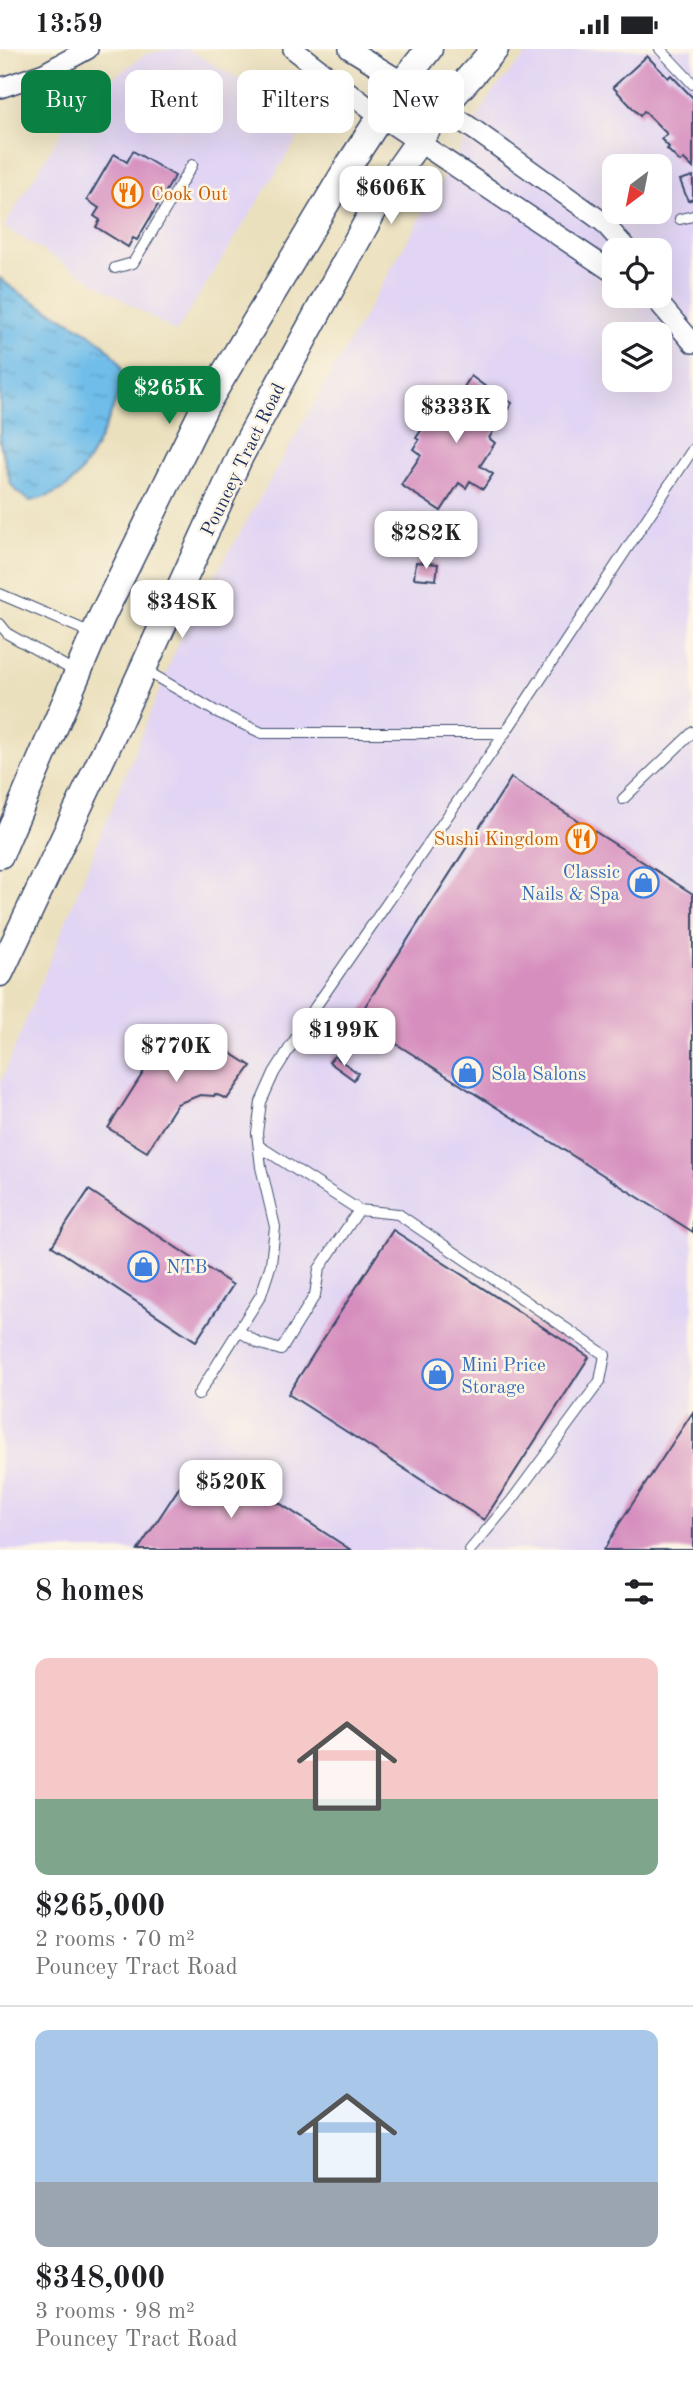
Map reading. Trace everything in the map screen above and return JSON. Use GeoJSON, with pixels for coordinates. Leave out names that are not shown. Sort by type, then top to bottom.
{"type":"FeatureCollection","features":[{"type":"Feature","properties":{"kind":"main road"},"geometry":{"type":"LineString","coordinates":[[412,70],[429,49]]}},
{"type":"Feature","properties":{"kind":"main road","name":"Pouncey Tract Road"},"geometry":{"type":"LineString","coordinates":[[464,84],[495,49]]}},
{"type":"Feature","properties":{"kind":"main road"},"geometry":{"type":"LineString","coordinates":[[0,855],[108,603],[205,406],[370,133]]}},
{"type":"Feature","properties":{"kind":"main road","name":"Pouncey Tract Road"},"geometry":{"type":"LineString","coordinates":[[0,973],[240,456],[384,189],[423,133]]}},
{"type":"Feature","properties":{"kind":"street"},"geometry":{"type":"LineString","coordinates":[[0,88],[44,73],[88,49]]}},
{"type":"Feature","properties":{"kind":"street"},"geometry":{"type":"LineString","coordinates":[[293,49],[368,107]]}},
{"type":"Feature","properties":{"kind":"street"},"geometry":{"type":"LineString","coordinates":[[349,49],[383,70]]}},
{"type":"Feature","properties":{"kind":"street"},"geometry":{"type":"LineString","coordinates":[[464,124],[603,222],[617,238]]}},
{"type":"Feature","properties":{"kind":"street"},"geometry":{"type":"LineString","coordinates":[[405,133],[602,265]]}},
{"type":"Feature","properties":{"kind":"street"},"geometry":{"type":"LineString","coordinates":[[663,308],[693,343]]}},
{"type":"Feature","properties":{"kind":"lane"},"geometry":{"type":"LineString","coordinates":[[660,49],[693,84]]}},
{"type":"Feature","properties":{"kind":"lane"},"geometry":{"type":"LineString","coordinates":[[115,268],[133,263],[192,165]]}},
{"type":"Feature","properties":{"kind":"lane"},"geometry":{"type":"LineString","coordinates":[[680,219],[693,216]]}},
{"type":"Feature","properties":{"kind":"lane"},"geometry":{"type":"LineString","coordinates":[[198,1395],[261,1295],[274,1246],[275,1227],[261,1167],[257,1133],[261,1102],[274,1073],[316,1006],[505,733],[693,449]]}},
{"type":"Feature","properties":{"kind":"lane"},"geometry":{"type":"LineString","coordinates":[[0,594],[95,634]]}},
{"type":"Feature","properties":{"kind":"lane"},"geometry":{"type":"LineString","coordinates":[[0,624],[8,634],[79,674]]}},
{"type":"Feature","properties":{"kind":"lane"},"geometry":{"type":"LineString","coordinates":[[142,669],[215,711],[262,733],[505,733]]}},
{"type":"Feature","properties":{"kind":"lane"},"geometry":{"type":"LineString","coordinates":[[623,799],[693,732]]}},
{"type":"Feature","properties":{"kind":"lane"},"geometry":{"type":"LineString","coordinates":[[259,1146],[359,1210],[398,1214],[605,1355],[600,1381],[512,1500],[470,1550]]}},
{"type":"Feature","properties":{"kind":"lane"},"geometry":{"type":"LineString","coordinates":[[239,1331],[258,1343],[281,1350],[315,1295],[319,1269],[359,1210]]}},
{"type":"Feature","properties":{"kind":"shaded area"},"geometry":{"type":"Polygon","coordinates":[[[170,49],[187,49],[237,78],[237,133],[301,133],[176,332],[4,227],[61,133],[111,133],[111,80],[144,55],[170,49]]]}},
{"type":"Feature","properties":{"kind":"shaded area"},"geometry":{"type":"Polygon","coordinates":[[[532,49],[693,49],[693,1550],[0,1550],[0,1084],[183,632],[493,91],[532,49]]]}},
{"type":"Feature","properties":{"kind":"water"},"geometry":{"type":"Polygon","coordinates":[[[0,278],[28,299],[78,326],[106,346],[119,362],[124,378],[101,437],[75,479],[57,492],[30,501],[11,484],[0,442],[0,278]]]}},
{"type":"Feature","properties":{"kind":"building"},"geometry":{"type":"Polygon","coordinates":[[[647,56],[668,78],[671,75],[693,98],[693,168],[684,159],[680,162],[667,149],[669,147],[661,139],[667,134],[644,111],[640,116],[613,87],[647,56]]]}},
{"type":"Feature","properties":{"kind":"building","name":"Cook Out"},"geometry":{"type":"Polygon","coordinates":[[[133,151],[175,176],[137,240],[133,238],[128,247],[96,227],[100,220],[94,216],[99,208],[87,200],[114,154],[127,162],[133,151]]]}},
{"type":"Feature","properties":{"kind":"building"},"geometry":{"type":"Polygon","coordinates":[[[693,176],[693,199],[688,201],[680,180],[693,176]]]}},
{"type":"Feature","properties":{"kind":"building"},"geometry":{"type":"Polygon","coordinates":[[[471,376],[512,403],[489,438],[495,443],[480,466],[493,474],[483,489],[470,481],[466,488],[459,483],[441,511],[401,485],[421,455],[413,449],[419,440],[416,438],[435,410],[445,417],[471,376]]]}},
{"type":"Feature","properties":{"kind":"building"},"geometry":{"type":"Polygon","coordinates":[[[416,562],[438,564],[436,580],[414,578],[416,562]]]}},
{"type":"Feature","properties":{"kind":"building"},"geometry":{"type":"Polygon","coordinates":[[[511,778],[693,894],[693,1232],[357,1019],[511,778]]]}},
{"type":"Feature","properties":{"kind":"building"},"geometry":{"type":"Polygon","coordinates":[[[183,1027],[193,1029],[251,1066],[227,1099],[215,1094],[200,1095],[177,1104],[147,1152],[108,1128],[169,1032],[183,1027]]]}},
{"type":"Feature","properties":{"kind":"building"},"geometry":{"type":"Polygon","coordinates":[[[334,1056],[358,1073],[354,1080],[329,1062],[334,1056]]]}},
{"type":"Feature","properties":{"kind":"building","name":"NTB"},"geometry":{"type":"Polygon","coordinates":[[[89,1190],[233,1285],[196,1341],[52,1246],[89,1190]]]}},
{"type":"Feature","properties":{"kind":"building","name":"Mini Price Storage"},"geometry":{"type":"Polygon","coordinates":[[[393,1230],[589,1357],[484,1520],[288,1394],[393,1230]]]}},
{"type":"Feature","properties":{"kind":"building"},"geometry":{"type":"Polygon","coordinates":[[[693,1412],[693,1550],[604,1550],[619,1524],[693,1412]]]}},
{"type":"Feature","properties":{"kind":"building"},"geometry":{"type":"Polygon","coordinates":[[[194,1465],[227,1487],[235,1474],[351,1550],[138,1550],[194,1465]]]}},
{"type":"Feature","properties":{"kind":"place","name":"Cook Out"},"geometry":{"type":"Point","coordinates":[128,193]}},
{"type":"Feature","properties":{"kind":"place","name":"Sushi Kingdom"},"geometry":{"type":"Point","coordinates":[582,838]}},
{"type":"Feature","properties":{"kind":"place","name":"Classic Nails & Spa"},"geometry":{"type":"Point","coordinates":[643,882]}},
{"type":"Feature","properties":{"kind":"place","name":"Sola Salons"},"geometry":{"type":"Point","coordinates":[468,1073]}},
{"type":"Feature","properties":{"kind":"place","name":"NTB"},"geometry":{"type":"Point","coordinates":[143,1266]}},
{"type":"Feature","properties":{"kind":"place","name":"Mini Price Storage"},"geometry":{"type":"Point","coordinates":[438,1375]}}]}
